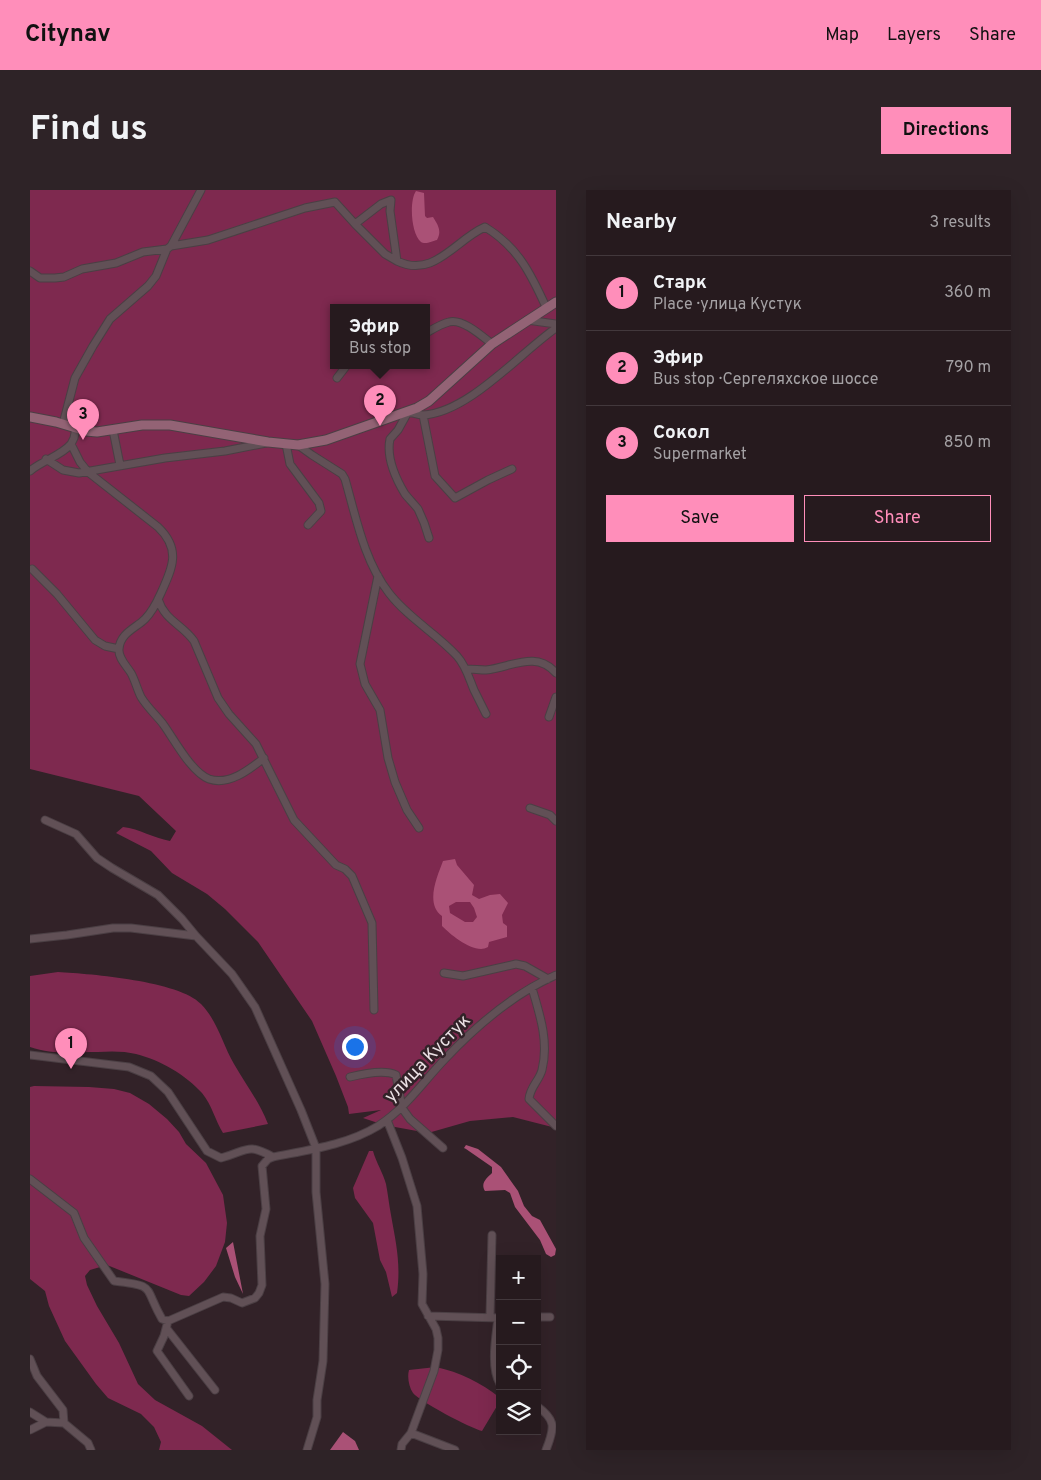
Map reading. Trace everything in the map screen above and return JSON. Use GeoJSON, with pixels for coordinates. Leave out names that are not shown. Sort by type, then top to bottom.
{"type":"FeatureCollection","features":[{"type":"Feature","properties":{"kind":"main road"},"geometry":{"type":"LineString","coordinates":[[30,416],[97,432],[142,425],[170,425],[286,444],[326,440],[382,419],[408,412],[429,401],[492,344],[556,302]]}},
{"type":"Feature","properties":{"kind":"street"},"geometry":{"type":"LineString","coordinates":[[63,424],[75,378],[93,346],[110,319],[148,286],[156,276],[169,247],[200,190]]}},
{"type":"Feature","properties":{"kind":"street"},"geometry":{"type":"LineString","coordinates":[[355,224],[381,204],[391,200],[390,212],[397,261]]}},
{"type":"Feature","properties":{"kind":"street"},"geometry":{"type":"LineString","coordinates":[[30,271],[40,278],[64,277],[82,269],[116,264],[143,252],[208,240],[305,208],[335,202],[386,254],[406,265],[428,265],[486,227],[508,244],[521,258],[532,276],[546,308]]}},
{"type":"Feature","properties":{"kind":"street"},"geometry":{"type":"LineString","coordinates":[[527,320],[556,326]]}},
{"type":"Feature","properties":{"kind":"street"},"geometry":{"type":"LineString","coordinates":[[430,331],[449,322],[457,322],[478,332],[492,344]]}},
{"type":"Feature","properties":{"kind":"street"},"geometry":{"type":"LineString","coordinates":[[429,538],[425,522],[406,495],[392,465],[390,439],[398,430],[408,412],[423,415],[457,404],[473,395],[556,326]]}},
{"type":"Feature","properties":{"kind":"street"},"geometry":{"type":"LineString","coordinates":[[338,378],[344,369]]}},
{"type":"Feature","properties":{"kind":"street"},"geometry":{"type":"LineString","coordinates":[[423,415],[436,476],[455,498],[512,469]]}},
{"type":"Feature","properties":{"kind":"street"},"geometry":{"type":"LineString","coordinates":[[30,471],[46,460],[63,452],[71,444],[76,428]]}},
{"type":"Feature","properties":{"kind":"street"},"geometry":{"type":"LineString","coordinates":[[114,430],[120,465]]}},
{"type":"Feature","properties":{"kind":"street"},"geometry":{"type":"LineString","coordinates":[[46,460],[63,470],[79,473],[166,458],[226,451],[268,442]]}},
{"type":"Feature","properties":{"kind":"street"},"geometry":{"type":"LineString","coordinates":[[71,444],[88,472],[158,528],[170,542],[173,552],[172,567],[158,599],[146,618],[124,636],[119,649],[122,660],[130,671],[145,703],[188,759],[206,777],[217,780],[239,776],[264,758]]}},
{"type":"Feature","properties":{"kind":"street"},"geometry":{"type":"LineString","coordinates":[[286,444],[290,464],[319,503],[321,511],[308,525]]}},
{"type":"Feature","properties":{"kind":"street"},"geometry":{"type":"LineString","coordinates":[[298,444],[342,474],[369,558],[378,576],[390,594],[424,628],[458,657],[466,669],[486,714]]}},
{"type":"Feature","properties":{"kind":"street"},"geometry":{"type":"LineString","coordinates":[[32,569],[95,640],[105,646],[119,649]]}},
{"type":"Feature","properties":{"kind":"street"},"geometry":{"type":"LineString","coordinates":[[378,576],[360,664],[365,684],[380,710],[388,758],[395,782],[407,810],[419,828]]}},
{"type":"Feature","properties":{"kind":"street"},"geometry":{"type":"LineString","coordinates":[[158,599],[167,617],[194,641],[218,698],[228,714],[256,744],[294,820],[336,865],[345,869],[352,876],[372,923],[374,1010]]}},
{"type":"Feature","properties":{"kind":"street"},"geometry":{"type":"LineString","coordinates":[[466,669],[485,670],[523,662],[538,661],[549,665],[556,673]]}},
{"type":"Feature","properties":{"kind":"street"},"geometry":{"type":"LineString","coordinates":[[549,717],[556,696]]}},
{"type":"Feature","properties":{"kind":"street"},"geometry":{"type":"LineString","coordinates":[[530,808],[550,815],[556,821]]}},
{"type":"Feature","properties":{"kind":"street"},"geometry":{"type":"LineString","coordinates":[[46,820],[76,834],[97,858],[158,896],[182,919],[232,974],[255,1007],[302,1110],[316,1148],[316,1192],[325,1284],[323,1361],[317,1400],[317,1417],[308,1450]]}},
{"type":"Feature","properties":{"kind":"street"},"geometry":{"type":"LineString","coordinates":[[30,939],[68,936],[113,928],[131,928],[196,936]]}},
{"type":"Feature","properties":{"kind":"street"},"geometry":{"type":"LineString","coordinates":[[444,973],[463,976],[516,964],[525,966],[548,979]]}},
{"type":"Feature","properties":{"kind":"street","name":"улица Кустук"},"geometry":{"type":"LineString","coordinates":[[273,1157],[349,1140],[364,1134],[387,1120],[402,1108],[445,1059],[487,1018],[501,1007],[556,975]]}},
{"type":"Feature","properties":{"kind":"street"},"geometry":{"type":"LineString","coordinates":[[532,988],[542,1020],[545,1043],[542,1070],[530,1092],[529,1099],[556,1126]]}},
{"type":"Feature","properties":{"kind":"street"},"geometry":{"type":"LineString","coordinates":[[30,1055],[129,1067],[152,1076],[168,1092],[207,1152],[221,1158],[250,1148],[259,1149],[273,1157]]}},
{"type":"Feature","properties":{"kind":"street"},"geometry":{"type":"LineString","coordinates":[[350,1077],[372,1073],[393,1073],[398,1078],[402,1108],[410,1119],[443,1148]]}},
{"type":"Feature","properties":{"kind":"street"},"geometry":{"type":"LineString","coordinates":[[387,1120],[418,1206],[422,1304],[436,1329],[438,1338],[434,1371],[411,1433],[402,1444],[401,1450]]}},
{"type":"Feature","properties":{"kind":"street"},"geometry":{"type":"LineString","coordinates":[[30,1179],[74,1213],[84,1238],[114,1281],[142,1285],[151,1293],[162,1319],[168,1321],[223,1297],[242,1303],[250,1301],[259,1293],[262,1285],[260,1236],[266,1209],[262,1166],[268,1159],[273,1157]]}},
{"type":"Feature","properties":{"kind":"street"},"geometry":{"type":"LineString","coordinates":[[492,1235],[496,1317],[494,1353],[496,1375]]}},
{"type":"Feature","properties":{"kind":"street"},"geometry":{"type":"LineString","coordinates":[[428,1316],[496,1317]]}},
{"type":"Feature","properties":{"kind":"street"},"geometry":{"type":"LineString","coordinates":[[541,1317],[550,1317]]}},
{"type":"Feature","properties":{"kind":"street"},"geometry":{"type":"LineString","coordinates":[[168,1321],[167,1329],[157,1351],[189,1396]]}},
{"type":"Feature","properties":{"kind":"street"},"geometry":{"type":"LineString","coordinates":[[167,1329],[215,1390]]}},
{"type":"Feature","properties":{"kind":"street"},"geometry":{"type":"LineString","coordinates":[[30,1359],[37,1376],[63,1410],[64,1423]]}},
{"type":"Feature","properties":{"kind":"street"},"geometry":{"type":"LineString","coordinates":[[541,1409],[554,1418],[555,1423],[546,1450]]}},
{"type":"Feature","properties":{"kind":"street"},"geometry":{"type":"LineString","coordinates":[[30,1412],[46,1422],[64,1423],[88,1443],[91,1450]]}},
{"type":"Feature","properties":{"kind":"street"},"geometry":{"type":"LineString","coordinates":[[30,1430],[46,1422]]}},
{"type":"Feature","properties":{"kind":"street"},"geometry":{"type":"LineString","coordinates":[[411,1433],[455,1450]]}},
{"type":"Feature","properties":{"kind":"shaded area"},"geometry":{"type":"Polygon","coordinates":[[[30,190],[556,190],[556,1128],[513,1117],[470,1121],[428,1133],[384,1125],[363,1118],[381,1110],[349,1114],[336,1076],[312,1021],[258,942],[225,909],[207,894],[172,873],[151,851],[116,833],[123,827],[170,841],[176,831],[139,796],[30,769],[30,190]]]}},
{"type":"Feature","properties":{"kind":"shaded area"},"geometry":{"type":"Polygon","coordinates":[[[416,191],[424,193],[425,216],[427,218],[433,217],[439,228],[437,240],[423,243],[415,232],[412,202],[416,191]]]}},
{"type":"Feature","properties":{"kind":"shaded area"},"geometry":{"type":"Polygon","coordinates":[[[455,859],[457,865],[474,885],[472,895],[479,899],[500,894],[508,903],[502,915],[503,923],[507,926],[507,937],[489,942],[488,947],[481,949],[471,947],[460,941],[442,926],[442,916],[434,905],[433,898],[443,861],[455,859]],[[456,902],[449,906],[450,913],[465,922],[473,922],[477,917],[470,902],[456,902]]]}},
{"type":"Feature","properties":{"kind":"shaded area"},"geometry":{"type":"Polygon","coordinates":[[[58,972],[134,980],[155,984],[190,996],[207,1010],[230,1057],[268,1124],[223,1133],[208,1102],[196,1086],[172,1069],[145,1057],[117,1051],[72,1053],[39,1050],[30,1047],[30,976],[58,972]]]}},
{"type":"Feature","properties":{"kind":"shaded area"},"geometry":{"type":"Polygon","coordinates":[[[30,1087],[89,1087],[114,1089],[130,1093],[149,1104],[167,1119],[179,1132],[186,1144],[206,1163],[223,1195],[227,1223],[225,1242],[216,1266],[204,1282],[189,1296],[181,1295],[107,1265],[90,1270],[85,1276],[97,1306],[119,1343],[138,1384],[155,1400],[202,1426],[232,1450],[159,1450],[161,1442],[154,1427],[141,1414],[108,1398],[96,1384],[65,1341],[49,1306],[45,1291],[30,1279],[30,1087]]]}},
{"type":"Feature","properties":{"kind":"shaded area"},"geometry":{"type":"Polygon","coordinates":[[[466,1145],[478,1149],[501,1167],[518,1191],[524,1206],[532,1216],[540,1220],[556,1249],[555,1255],[551,1257],[546,1254],[540,1240],[515,1207],[510,1193],[505,1190],[485,1191],[483,1186],[486,1179],[492,1173],[492,1167],[464,1148],[466,1145]]]}},
{"type":"Feature","properties":{"kind":"shaded area"},"geometry":{"type":"Polygon","coordinates":[[[369,1151],[373,1151],[386,1184],[396,1244],[398,1282],[397,1293],[392,1297],[386,1272],[380,1260],[373,1223],[355,1198],[353,1188],[369,1151]]]}},
{"type":"Feature","properties":{"kind":"shaded area"},"geometry":{"type":"Polygon","coordinates":[[[233,1242],[243,1294],[235,1277],[226,1248],[233,1242]]]}},
{"type":"Feature","properties":{"kind":"shaded area"},"geometry":{"type":"Polygon","coordinates":[[[436,1367],[470,1379],[496,1395],[496,1408],[482,1431],[445,1414],[417,1397],[410,1388],[409,1370],[436,1367]]]}},
{"type":"Feature","properties":{"kind":"shaded area"},"geometry":{"type":"Polygon","coordinates":[[[343,1432],[355,1441],[359,1450],[330,1450],[343,1432]]]}},
{"type":"Feature","properties":{"kind":"place","name":"Эфир"},"geometry":{"type":"Point","coordinates":[380,426]}},
{"type":"Feature","properties":{"kind":"place","name":"Сокол"},"geometry":{"type":"Point","coordinates":[83,440]}},
{"type":"Feature","properties":{"kind":"place","name":"Старк"},"geometry":{"type":"Point","coordinates":[71,1069]}}]}
